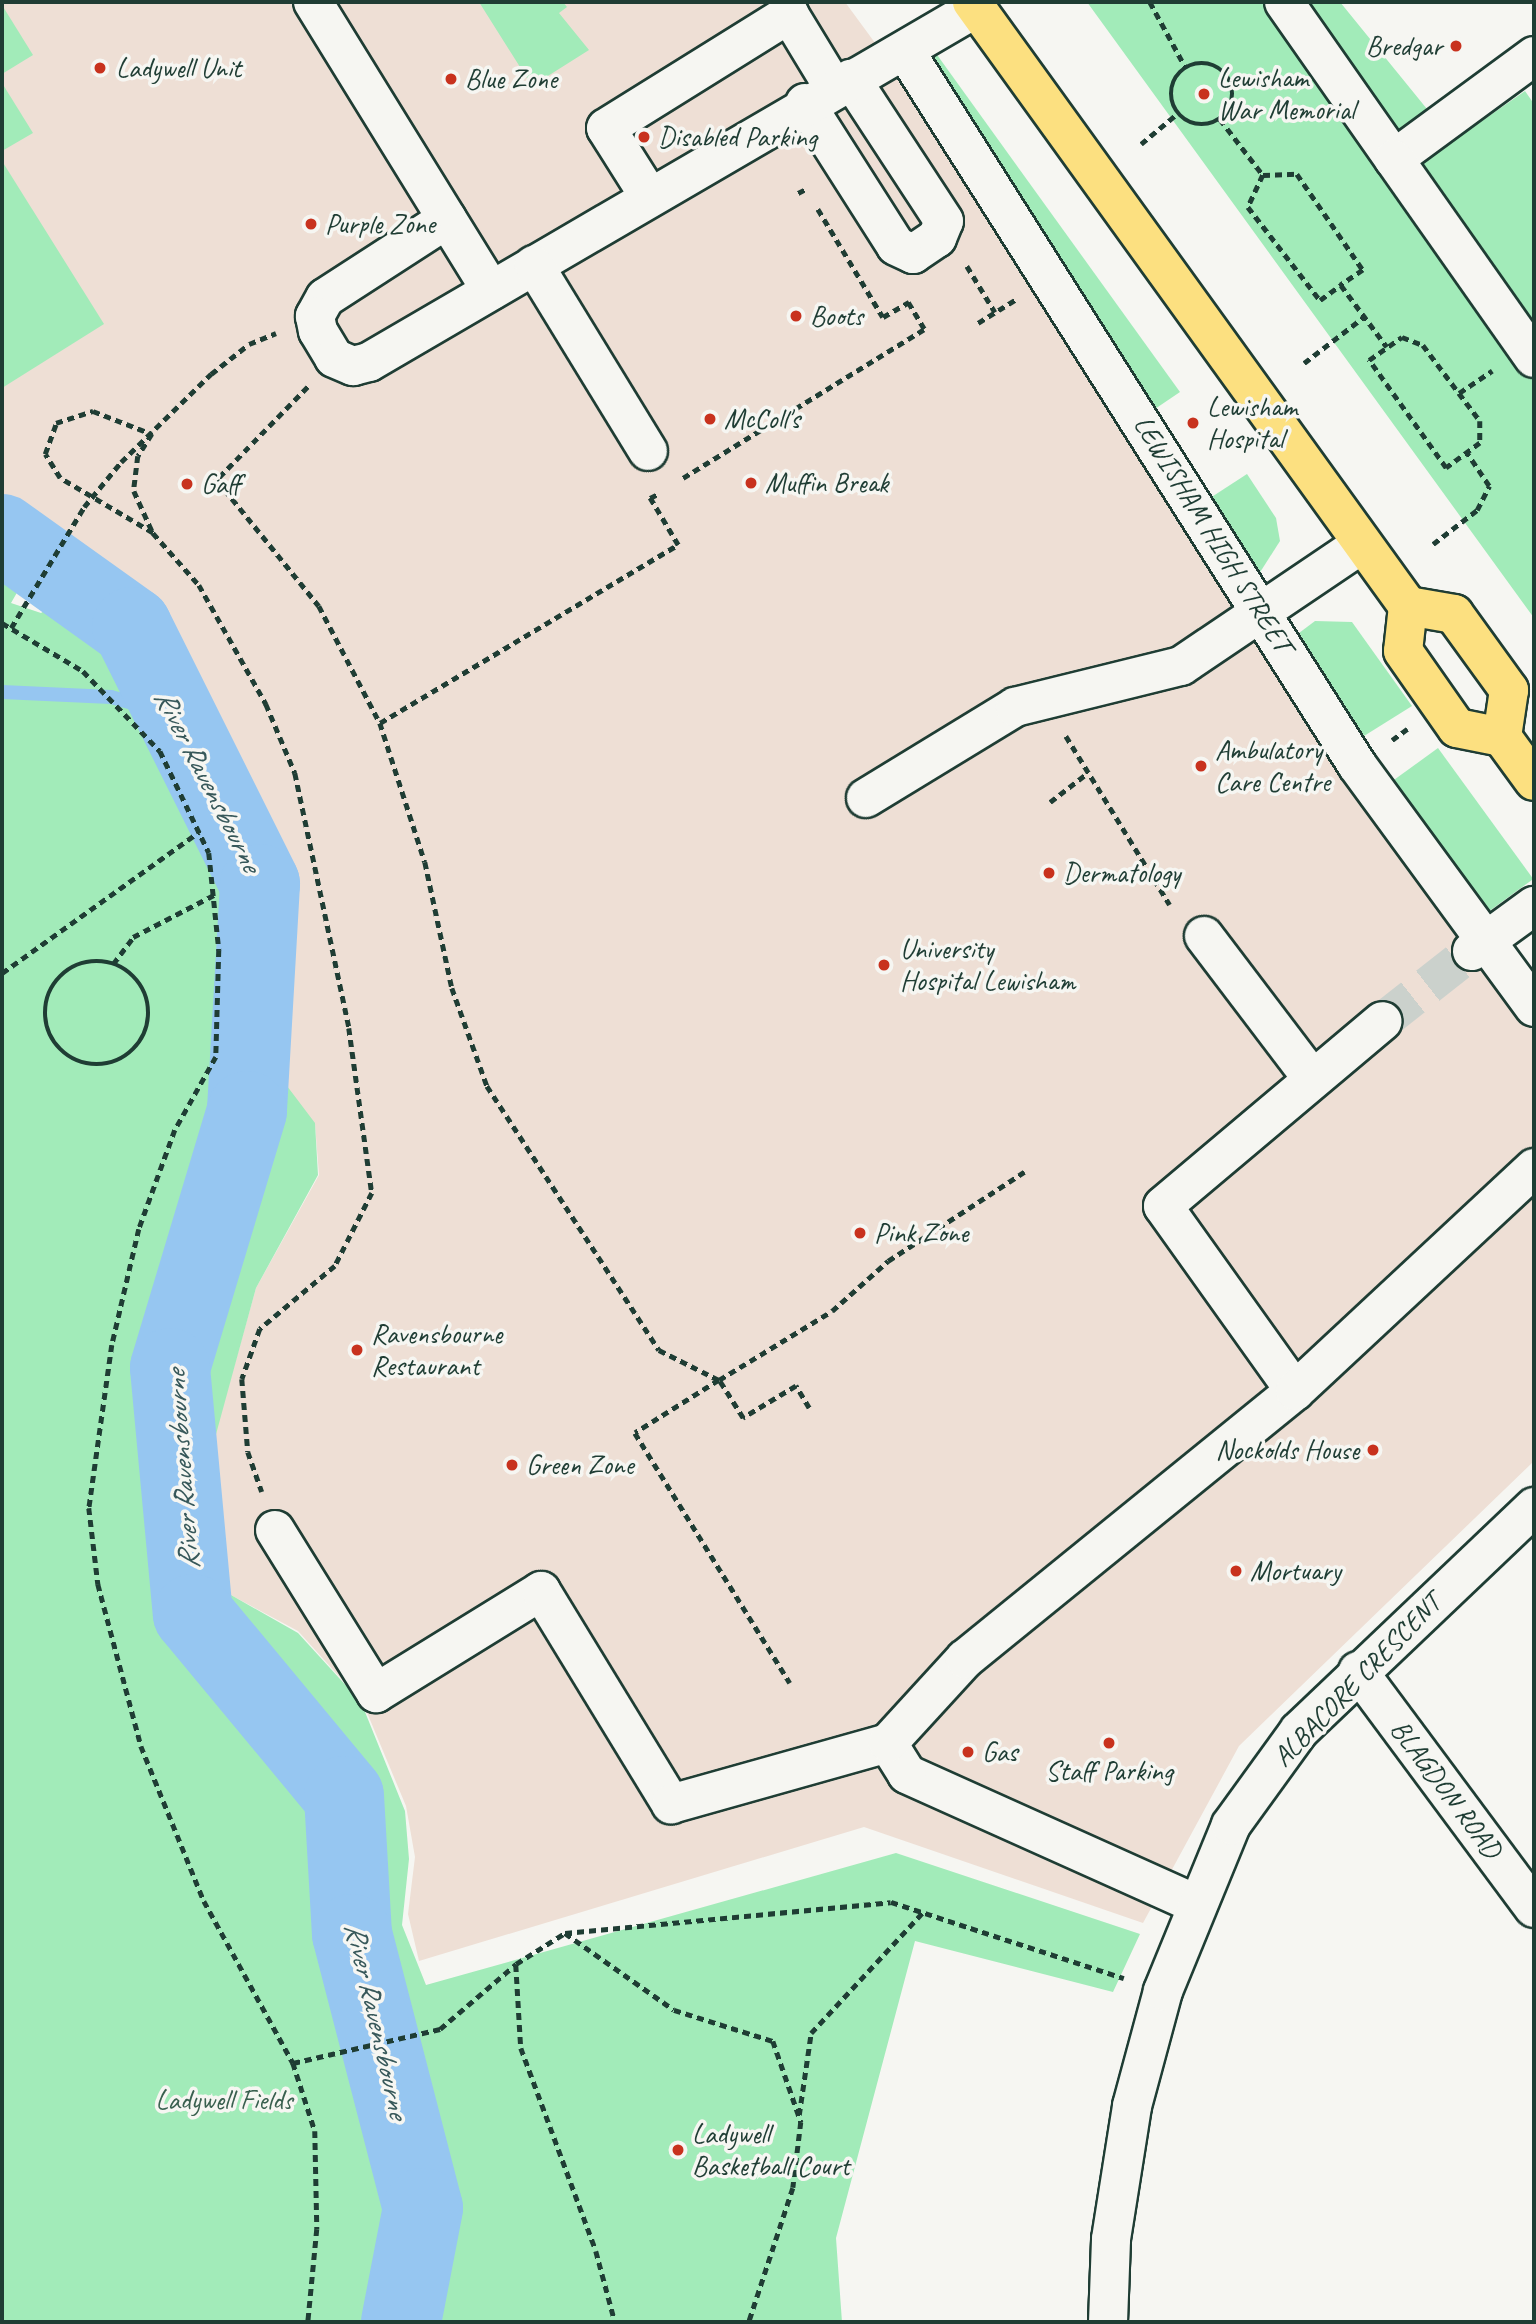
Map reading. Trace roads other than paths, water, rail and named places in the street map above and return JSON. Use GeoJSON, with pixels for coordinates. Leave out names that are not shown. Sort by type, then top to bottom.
{"type":"FeatureCollection","features":[{"type":"Feature","properties":{"kind":"highway"},"geometry":{"type":"LineString","coordinates":[[974,5],[1408,606],[1403,651],[1457,728],[1502,737],[1532,774]]}},
{"type":"Feature","properties":{"kind":"highway"},"geometry":{"type":"LineString","coordinates":[[1408,606],[1454,614],[1509,690],[1502,737]]}},
{"type":"Feature","properties":{"kind":"street"},"geometry":{"type":"LineString","coordinates":[[313,2],[491,290]]}},
{"type":"Feature","properties":{"kind":"street"},"geometry":{"type":"LineString","coordinates":[[447,219],[325,298],[316,316],[334,358],[354,366],[491,290],[830,90],[905,51],[974,5]]}},
{"type":"Feature","properties":{"kind":"street"},"geometry":{"type":"LineString","coordinates":[[1294,5],[1394,159],[1532,350]]}},
{"type":"Feature","properties":{"kind":"street"},"geometry":{"type":"LineString","coordinates":[[649,196],[606,128],[789,14],[830,90]]}},
{"type":"Feature","properties":{"kind":"street","name":"LEWISHAM HIGH STREET"},"geometry":{"type":"LineString","coordinates":[[905,51],[1264,613],[1357,765],[1479,946],[1534,1007]]}},
{"type":"Feature","properties":{"kind":"street"},"geometry":{"type":"LineString","coordinates":[[1394,159],[1534,56]]}},
{"type":"Feature","properties":{"kind":"street"},"geometry":{"type":"LineString","coordinates":[[534,265],[648,451]]}},
{"type":"Feature","properties":{"kind":"street"},"geometry":{"type":"LineString","coordinates":[[866,798],[1015,707],[1181,666],[1264,613],[1362,544]]}},
{"type":"Feature","properties":{"kind":"street"},"geometry":{"type":"LineString","coordinates":[[1479,946],[1534,906]]}},
{"type":"Feature","properties":{"kind":"street"},"geometry":{"type":"LineString","coordinates":[[1204,936],[1311,1077]]}},
{"type":"Feature","properties":{"kind":"street"},"geometry":{"type":"LineString","coordinates":[[1295,1391],[1163,1206],[1293,1102],[1311,1077],[1383,1021]]}},
{"type":"Feature","properties":{"kind":"street"},"geometry":{"type":"LineString","coordinates":[[275,1530],[376,1693],[541,1591],[671,1804],[888,1743],[965,1659],[1295,1391],[1534,1168]]}},
{"type":"Feature","properties":{"kind":"street","name":"ALBACORE CRESCENT"},"geometry":{"type":"LineString","coordinates":[[1108,2322],[1111,2239],[1132,2106],[1163,1992],[1196,1904],[1231,1825],[1265,1775],[1358,1671],[1534,1507]]}},
{"type":"Feature","properties":{"kind":"street","name":"BLAGDON ROAD"},"geometry":{"type":"LineString","coordinates":[[1358,1671],[1534,1908]]}},
{"type":"Feature","properties":{"kind":"street"},"geometry":{"type":"LineString","coordinates":[[888,1743],[906,1774],[1196,1904]]}},
{"type":"Feature","properties":{"kind":"waterway","name":"River Ravensbourne"},"geometry":{"type":"LineString","coordinates":[[2,534],[132,627],[260,884],[247,1111],[170,1368],[193,1614],[344,1796],[352,1934],[423,2208],[401,2322]]}},
{"type":"Feature","properties":{"kind":"waterway"},"geometry":{"type":"LineString","coordinates":[[2,692],[111,697],[175,715]]}},
{"type":"Feature","properties":{"kind":"tunnel"},"geometry":{"type":"LineString","coordinates":[[1383,1021],[1472,951]]}},
{"type":"Feature","properties":{"kind":"place","name":"Bredgar"},"geometry":{"type":"Point","coordinates":[1456,46]}},
{"type":"Feature","properties":{"kind":"place","name":"Ladywell Unit"},"geometry":{"type":"Point","coordinates":[100,68]}},
{"type":"Feature","properties":{"kind":"place","name":"Blue Zone"},"geometry":{"type":"Point","coordinates":[451,79]}},
{"type":"Feature","properties":{"kind":"place","name":"Lewisham War Memorial"},"geometry":{"type":"Point","coordinates":[1204,94]}},
{"type":"Feature","properties":{"kind":"place","name":"Disabled Parking"},"geometry":{"type":"Point","coordinates":[644,137]}},
{"type":"Feature","properties":{"kind":"place","name":"Purple Zone"},"geometry":{"type":"Point","coordinates":[311,224]}},
{"type":"Feature","properties":{"kind":"place","name":"Boots"},"geometry":{"type":"Point","coordinates":[796,316]}},
{"type":"Feature","properties":{"kind":"place","name":"McColl's"},"geometry":{"type":"Point","coordinates":[710,419]}},
{"type":"Feature","properties":{"kind":"place","name":"Lewisham Hospital"},"geometry":{"type":"Point","coordinates":[1193,423]}},
{"type":"Feature","properties":{"kind":"place","name":"Muffin Break"},"geometry":{"type":"Point","coordinates":[751,483]}},
{"type":"Feature","properties":{"kind":"place","name":"Gaff"},"geometry":{"type":"Point","coordinates":[187,484]}},
{"type":"Feature","properties":{"kind":"place","name":"Ambulatory Care Centre"},"geometry":{"type":"Point","coordinates":[1201,766]}},
{"type":"Feature","properties":{"kind":"place","name":"Dermatology"},"geometry":{"type":"Point","coordinates":[1049,873]}},
{"type":"Feature","properties":{"kind":"place","name":"University Hospital Lewisham"},"geometry":{"type":"Point","coordinates":[884,965]}},
{"type":"Feature","properties":{"kind":"place","name":"Pink Zone"},"geometry":{"type":"Point","coordinates":[860,1233]}},
{"type":"Feature","properties":{"kind":"place","name":"Ravensbourne Restaurant"},"geometry":{"type":"Point","coordinates":[357,1350]}},
{"type":"Feature","properties":{"kind":"place","name":"Nockolds House"},"geometry":{"type":"Point","coordinates":[1373,1450]}},
{"type":"Feature","properties":{"kind":"place","name":"Green Zone"},"geometry":{"type":"Point","coordinates":[512,1465]}},
{"type":"Feature","properties":{"kind":"place","name":"Mortuary"},"geometry":{"type":"Point","coordinates":[1236,1571]}},
{"type":"Feature","properties":{"kind":"place","name":"Staff Parking"},"geometry":{"type":"Point","coordinates":[1109,1743]}},
{"type":"Feature","properties":{"kind":"place","name":"Gas"},"geometry":{"type":"Point","coordinates":[968,1752]}},
{"type":"Feature","properties":{"kind":"place","name":"Ladywell Basketball Court"},"geometry":{"type":"Point","coordinates":[678,2150]}},
{"type":"Feature","properties":{"kind":"park label","name":"Ladywell Fields"},"geometry":{"type":"Point","coordinates":[224,2100]}}]}
